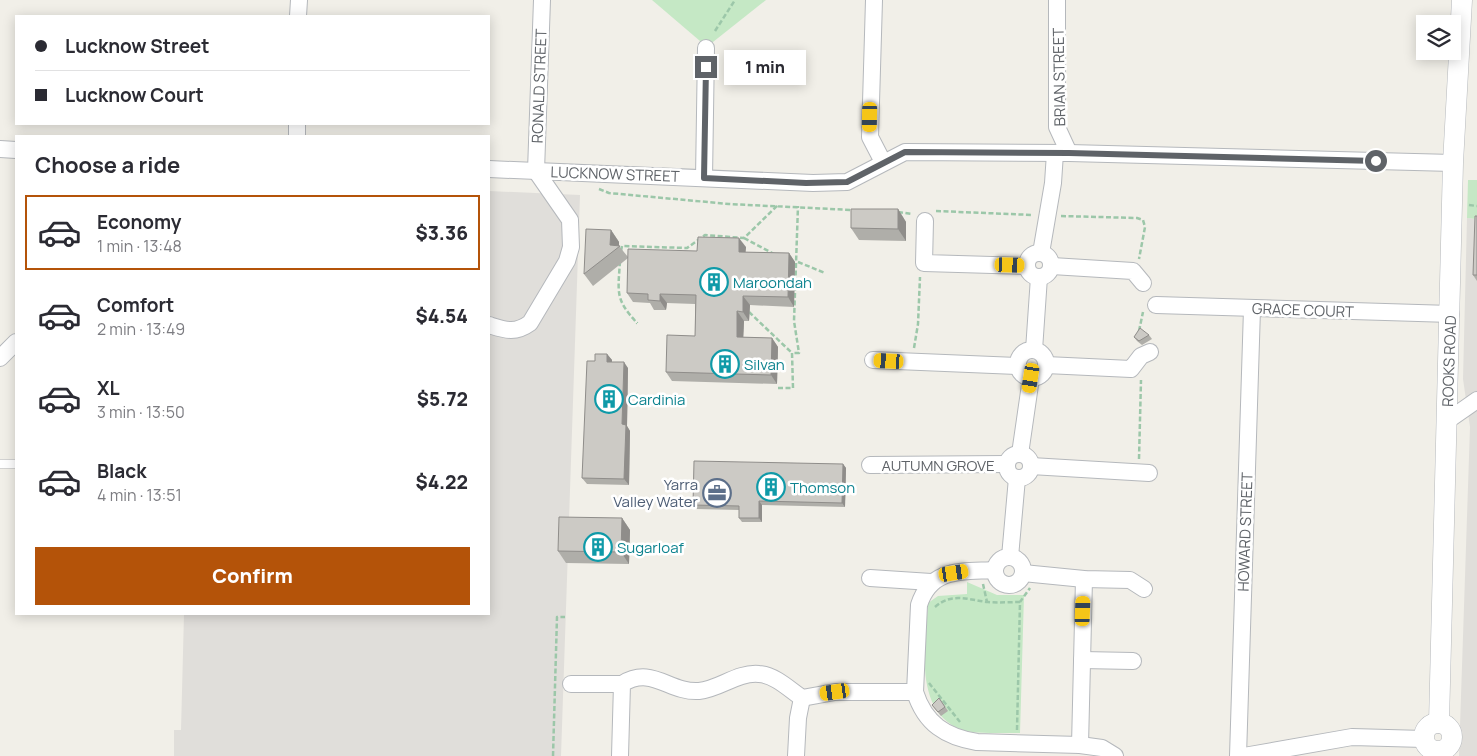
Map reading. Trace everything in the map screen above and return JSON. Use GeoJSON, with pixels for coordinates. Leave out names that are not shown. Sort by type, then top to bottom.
{"type":"FeatureCollection","features":[{"type":"Feature","properties":{"kind":"street"},"geometry":{"type":"LineString","coordinates":[[298,15],[299,0]]}},
{"type":"Feature","properties":{"kind":"street","name":"RONALD STREET"},"geometry":{"type":"LineString","coordinates":[[536,172],[542,0]]}},
{"type":"Feature","properties":{"kind":"street"},"geometry":{"type":"LineString","coordinates":[[874,0],[870,137],[883,162]]}},
{"type":"Feature","properties":{"kind":"street","name":"BRIAN STREET"},"geometry":{"type":"LineString","coordinates":[[1057,0],[1057,127],[1062,153]]}},
{"type":"Feature","properties":{"kind":"street","name":"ROOKS ROAD"},"geometry":{"type":"LineString","coordinates":[[1433,749],[1447,748],[1452,736],[1448,727],[1439,723],[1453,163],[1462,0]]}},
{"type":"Feature","properties":{"kind":"street"},"geometry":{"type":"LineString","coordinates":[[704,178],[706,48]]}},
{"type":"Feature","properties":{"kind":"street"},"geometry":{"type":"LineString","coordinates":[[0,149],[15,150]]}},
{"type":"Feature","properties":{"kind":"street","name":"LUCKNOW STREET"},"geometry":{"type":"LineString","coordinates":[[490,169],[798,183],[847,182],[905,152],[1062,153],[1453,163]]}},
{"type":"Feature","properties":{"kind":"street"},"geometry":{"type":"LineString","coordinates":[[1040,253],[1053,184],[1062,153]]}},
{"type":"Feature","properties":{"kind":"street"},"geometry":{"type":"LineString","coordinates":[[490,325],[510,331],[520,330],[530,323],[567,261],[572,247],[570,220],[536,172]]}},
{"type":"Feature","properties":{"kind":"street"},"geometry":{"type":"LineString","coordinates":[[925,221],[924,263],[1047,274],[1052,266]]}},
{"type":"Feature","properties":{"kind":"street"},"geometry":{"type":"LineString","coordinates":[[1034,350],[1033,272],[1030,258],[1040,253],[1047,256],[1052,266]]}},
{"type":"Feature","properties":{"kind":"street"},"geometry":{"type":"LineString","coordinates":[[1052,266],[1133,271],[1143,283]]}},
{"type":"Feature","properties":{"kind":"street","name":"GRACE COURT"},"geometry":{"type":"LineString","coordinates":[[1156,304],[1450,314]]}},
{"type":"Feature","properties":{"kind":"street","name":"HOWARD STREET"},"geometry":{"type":"LineString","coordinates":[[1238,756],[1252,308]]}},
{"type":"Feature","properties":{"kind":"street"},"geometry":{"type":"LineString","coordinates":[[0,358],[15,343]]}},
{"type":"Feature","properties":{"kind":"street"},"geometry":{"type":"LineString","coordinates":[[1034,350],[1042,355],[1046,364],[1043,373],[1031,378],[1022,375],[1017,366],[1020,356],[1024,352],[1034,350]]}},
{"type":"Feature","properties":{"kind":"street"},"geometry":{"type":"LineString","coordinates":[[1046,364],[1141,359]]}},
{"type":"Feature","properties":{"kind":"street"},"geometry":{"type":"LineString","coordinates":[[873,360],[1017,366]]}},
{"type":"Feature","properties":{"kind":"street"},"geometry":{"type":"LineString","coordinates":[[1020,454],[1031,378]]}},
{"type":"Feature","properties":{"kind":"street"},"geometry":{"type":"LineString","coordinates":[[1447,421],[1477,400]]}},
{"type":"Feature","properties":{"kind":"street"},"geometry":{"type":"LineString","coordinates":[[1020,454],[1028,458],[1031,466],[1027,475],[1017,478],[1009,473],[1006,464],[1011,456],[1020,454]]}},
{"type":"Feature","properties":{"kind":"street","name":"AUTUMN GROVE"},"geometry":{"type":"LineString","coordinates":[[870,465],[1006,464]]}},
{"type":"Feature","properties":{"kind":"street"},"geometry":{"type":"LineString","coordinates":[[1031,466],[1144,473]]}},
{"type":"Feature","properties":{"kind":"street"},"geometry":{"type":"LineString","coordinates":[[1010,557],[1017,478]]}},
{"type":"Feature","properties":{"kind":"street"},"geometry":{"type":"LineString","coordinates":[[1030,574],[1020,562],[1010,557],[1000,560],[995,570],[998,580],[1008,585],[1018,582],[1030,574],[1084,579],[1130,580],[1144,589]]}},
{"type":"Feature","properties":{"kind":"street"},"geometry":{"type":"LineString","coordinates":[[995,570],[944,575],[931,582],[923,592],[919,605],[916,692],[919,705],[930,720],[946,734],[977,742],[1014,735],[1102,748],[1115,756]]}},
{"type":"Feature","properties":{"kind":"street"},"geometry":{"type":"LineString","coordinates":[[870,578],[931,582]]}},
{"type":"Feature","properties":{"kind":"street"},"geometry":{"type":"LineString","coordinates":[[1080,745],[1084,579]]}},
{"type":"Feature","properties":{"kind":"street"},"geometry":{"type":"LineString","coordinates":[[1082,660],[1133,661]]}},
{"type":"Feature","properties":{"kind":"street"},"geometry":{"type":"LineString","coordinates":[[571,684],[622,684],[642,676],[655,678],[682,690],[701,691],[748,674],[760,674],[776,679],[802,698],[835,692],[916,692]]}},
{"type":"Feature","properties":{"kind":"street"},"geometry":{"type":"LineString","coordinates":[[620,756],[622,684]]}},
{"type":"Feature","properties":{"kind":"street"},"geometry":{"type":"LineString","coordinates":[[796,756],[798,718],[802,698]]}},
{"type":"Feature","properties":{"kind":"street"},"geometry":{"type":"LineString","coordinates":[[1244,756],[1352,737],[1433,749]]}},
{"type":"Feature","properties":{"kind":"lane"},"geometry":{"type":"LineString","coordinates":[[0,464],[15,464]]}},
{"type":"Feature","properties":{"kind":"path"},"geometry":{"type":"LineString","coordinates":[[715,31],[735,0]]}},
{"type":"Feature","properties":{"kind":"path"},"geometry":{"type":"LineString","coordinates":[[595,188],[609,193],[729,204],[855,210]]}},
{"type":"Feature","properties":{"kind":"path"},"geometry":{"type":"LineString","coordinates":[[744,238],[778,206]]}},
{"type":"Feature","properties":{"kind":"path"},"geometry":{"type":"LineString","coordinates":[[750,312],[792,353],[799,353],[794,322],[798,206]]}},
{"type":"Feature","properties":{"kind":"path"},"geometry":{"type":"LineString","coordinates":[[890,212],[908,212],[925,221]]}},
{"type":"Feature","properties":{"kind":"path"},"geometry":{"type":"LineString","coordinates":[[637,323],[618,298],[622,246],[687,248],[705,235],[737,237],[744,238],[780,258]]}},
{"type":"Feature","properties":{"kind":"path"},"geometry":{"type":"LineString","coordinates":[[721,241],[729,241],[737,237]]}},
{"type":"Feature","properties":{"kind":"path"},"geometry":{"type":"LineString","coordinates":[[789,260],[825,273]]}},
{"type":"Feature","properties":{"kind":"path"},"geometry":{"type":"LineString","coordinates":[[912,362],[918,324],[920,271],[924,263]]}},
{"type":"Feature","properties":{"kind":"path"},"geometry":{"type":"LineString","coordinates":[[1143,283],[1141,328],[1133,341],[1141,359],[1144,473]]}},
{"type":"Feature","properties":{"kind":"path"},"geometry":{"type":"LineString","coordinates":[[778,388],[792,388],[792,353]]}},
{"type":"Feature","properties":{"kind":"path"},"geometry":{"type":"LineString","coordinates":[[1014,735],[1020,602],[1030,574]]}},
{"type":"Feature","properties":{"kind":"path"},"geometry":{"type":"LineString","coordinates":[[930,613],[935,606],[952,598],[970,598],[987,602],[1020,602]]}},
{"type":"Feature","properties":{"kind":"path"},"geometry":{"type":"LineString","coordinates":[[929,674],[929,682],[965,725]]}},
{"type":"Feature","properties":{"kind":"shaded area"},"geometry":{"type":"Polygon","coordinates":[[[490,191],[580,195],[561,756],[174,756],[174,730],[181,730],[184,615],[490,615],[490,191]]]}},
{"type":"Feature","properties":{"kind":"shaded area"},"geometry":{"type":"Polygon","coordinates":[[[1467,218],[1477,219],[1477,756],[1459,756],[1470,427],[1463,379],[1467,218]]]}},
{"type":"Feature","properties":{"kind":"green space"},"geometry":{"type":"Polygon","coordinates":[[[652,0],[766,0],[713,42],[700,41],[652,0]]]}},
{"type":"Feature","properties":{"kind":"green space"},"geometry":{"type":"Polygon","coordinates":[[[1468,180],[1477,180],[1477,219],[1467,218],[1468,180]]]}},
{"type":"Feature","properties":{"kind":"green space"},"geometry":{"type":"Polygon","coordinates":[[[967,582],[997,595],[1024,595],[1020,733],[981,733],[962,730],[946,721],[935,708],[929,692],[925,675],[925,637],[928,603],[938,596],[967,594],[967,582]]]}},
{"type":"Feature","properties":{"kind":"building"},"geometry":{"type":"Polygon","coordinates":[[[851,209],[898,209],[898,229],[851,228],[851,209]]]}},
{"type":"Feature","properties":{"kind":"building"},"geometry":{"type":"Polygon","coordinates":[[[1475,216],[1477,216],[1477,275],[1473,275],[1475,216]]]}},
{"type":"Feature","properties":{"kind":"building"},"geometry":{"type":"Polygon","coordinates":[[[586,229],[611,230],[610,245],[620,246],[584,274],[586,229]]]}},
{"type":"Feature","properties":{"kind":"building"},"geometry":{"type":"Polygon","coordinates":[[[698,237],[739,238],[739,252],[789,253],[788,297],[743,296],[743,312],[737,311],[737,337],[772,338],[771,375],[666,372],[667,335],[695,336],[696,295],[660,294],[660,301],[648,300],[648,294],[627,293],[628,249],[697,251],[698,237]]]}},
{"type":"Feature","properties":{"kind":"building"},"geometry":{"type":"Polygon","coordinates":[[[1140,328],[1149,335],[1139,341],[1134,337],[1140,328]]]}},
{"type":"Feature","properties":{"kind":"building"},"geometry":{"type":"Polygon","coordinates":[[[595,354],[607,354],[607,362],[624,362],[622,424],[626,425],[624,479],[582,478],[587,361],[595,361],[595,354]]]}},
{"type":"Feature","properties":{"kind":"building","name":"Thomson"},"geometry":{"type":"Polygon","coordinates":[[[694,461],[843,464],[842,503],[759,501],[759,518],[739,518],[739,506],[693,505],[694,461]]]}},
{"type":"Feature","properties":{"kind":"building"},"geometry":{"type":"Polygon","coordinates":[[[559,517],[622,518],[621,552],[558,551],[559,517]]]}},
{"type":"Feature","properties":{"kind":"building"},"geometry":{"type":"Polygon","coordinates":[[[939,698],[945,707],[938,712],[932,705],[939,698]]]}},
{"type":"Feature","properties":{"kind":"place","name":"Maroondah"},"geometry":{"type":"Point","coordinates":[714,282]}},
{"type":"Feature","properties":{"kind":"place","name":"Silvan"},"geometry":{"type":"Point","coordinates":[725,364]}},
{"type":"Feature","properties":{"kind":"place","name":"Cardinia"},"geometry":{"type":"Point","coordinates":[609,399]}},
{"type":"Feature","properties":{"kind":"place","name":"Thomson"},"geometry":{"type":"Point","coordinates":[771,487]}},
{"type":"Feature","properties":{"kind":"place","name":"Yarra Valley Water"},"geometry":{"type":"Point","coordinates":[717,493]}},
{"type":"Feature","properties":{"kind":"place","name":"Sugarloaf"},"geometry":{"type":"Point","coordinates":[598,547]}},
{"type":"Feature","properties":{"kind":"route"},"geometry":{"type":"LineString","coordinates":[[706,67],[704,178],[806,183],[847,182],[905,152],[1069,153],[1376,161]]}}]}
